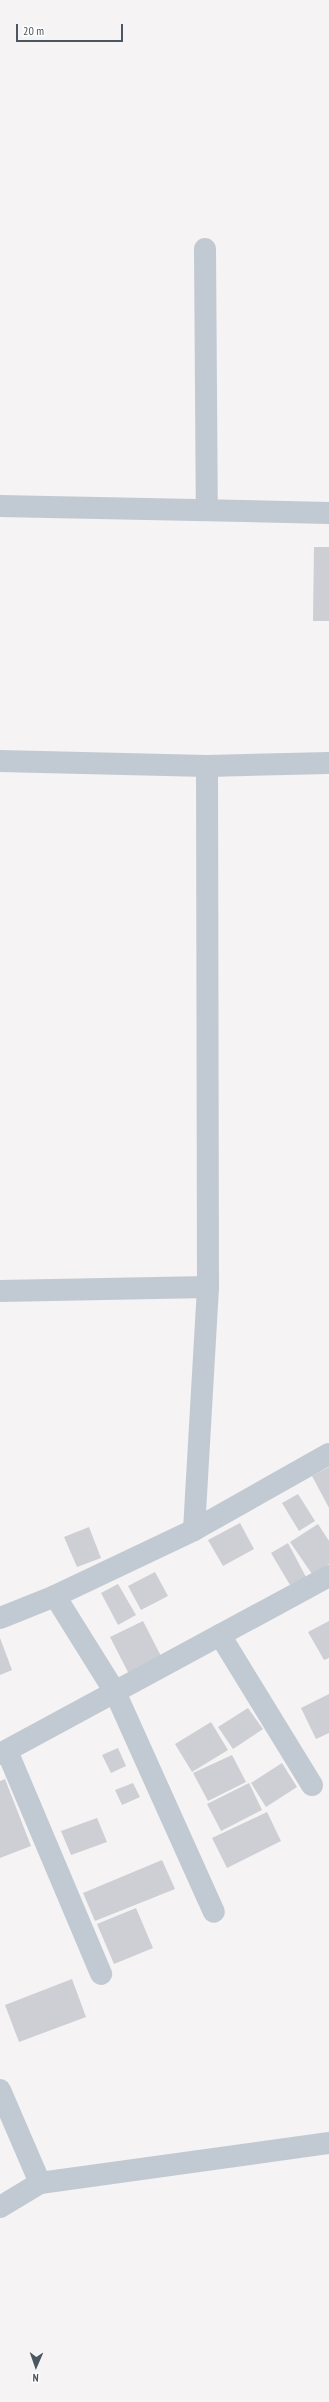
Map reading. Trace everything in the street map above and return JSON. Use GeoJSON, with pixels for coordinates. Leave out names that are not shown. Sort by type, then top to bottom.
{"type":"FeatureCollection","features":[{"type":"Feature","properties":{"kind":"street"},"geometry":{"type":"LineString","coordinates":[[205,249],[207,510]]}},
{"type":"Feature","properties":{"kind":"street"},"geometry":{"type":"LineString","coordinates":[[0,506],[329,513]]}},
{"type":"Feature","properties":{"kind":"street"},"geometry":{"type":"LineString","coordinates":[[0,761],[207,766],[329,763]]}},
{"type":"Feature","properties":{"kind":"street"},"geometry":{"type":"LineString","coordinates":[[194,1530],[208,1287],[207,766]]}},
{"type":"Feature","properties":{"kind":"street"},"geometry":{"type":"LineString","coordinates":[[0,1291],[208,1287]]}},
{"type":"Feature","properties":{"kind":"street"},"geometry":{"type":"LineString","coordinates":[[0,1618],[55,1596],[194,1530],[329,1454]]}},
{"type":"Feature","properties":{"kind":"street"},"geometry":{"type":"LineString","coordinates":[[102,1974],[3,1753],[329,1576]]}},
{"type":"Feature","properties":{"kind":"street"},"geometry":{"type":"LineString","coordinates":[[55,1596],[115,1692],[214,1912]]}},
{"type":"Feature","properties":{"kind":"street"},"geometry":{"type":"LineString","coordinates":[[220,1635],[312,1785]]}},
{"type":"Feature","properties":{"kind":"street"},"geometry":{"type":"LineString","coordinates":[[0,2090],[40,2183]]}},
{"type":"Feature","properties":{"kind":"street"},"geometry":{"type":"LineString","coordinates":[[0,2207],[40,2183],[329,2143]]}},
{"type":"Feature","properties":{"kind":"building"},"geometry":{"type":"Polygon","coordinates":[[[314,547],[329,547],[329,621],[313,621],[314,547]]]}},
{"type":"Feature","properties":{"kind":"building"},"geometry":{"type":"Polygon","coordinates":[[[329,1467],[329,1508],[312,1476],[329,1467]]]}},
{"type":"Feature","properties":{"kind":"building"},"geometry":{"type":"Polygon","coordinates":[[[298,1494],[315,1521],[299,1531],[282,1503],[298,1494]]]}},
{"type":"Feature","properties":{"kind":"building"},"geometry":{"type":"Polygon","coordinates":[[[240,1523],[254,1549],[223,1566],[208,1540],[240,1523]]]}},
{"type":"Feature","properties":{"kind":"building"},"geometry":{"type":"Polygon","coordinates":[[[318,1524],[329,1541],[329,1564],[312,1574],[290,1542],[318,1524]]]}},
{"type":"Feature","properties":{"kind":"building"},"geometry":{"type":"Polygon","coordinates":[[[89,1527],[101,1558],[77,1567],[64,1537],[89,1527]]]}},
{"type":"Feature","properties":{"kind":"building"},"geometry":{"type":"Polygon","coordinates":[[[288,1543],[306,1577],[290,1585],[271,1553],[288,1543]]]}},
{"type":"Feature","properties":{"kind":"building"},"geometry":{"type":"Polygon","coordinates":[[[155,1572],[168,1596],[141,1610],[128,1586],[155,1572]]]}},
{"type":"Feature","properties":{"kind":"building"},"geometry":{"type":"Polygon","coordinates":[[[118,1584],[136,1615],[118,1625],[101,1593],[118,1584]]]}},
{"type":"Feature","properties":{"kind":"building"},"geometry":{"type":"Polygon","coordinates":[[[143,1621],[163,1660],[130,1676],[110,1637],[143,1621]]]}},
{"type":"Feature","properties":{"kind":"building"},"geometry":{"type":"Polygon","coordinates":[[[329,1621],[329,1658],[324,1660],[308,1632],[329,1621]]]}},
{"type":"Feature","properties":{"kind":"building"},"geometry":{"type":"Polygon","coordinates":[[[0,1638],[12,1670],[0,1675],[0,1638]]]}},
{"type":"Feature","properties":{"kind":"building"},"geometry":{"type":"Polygon","coordinates":[[[329,1694],[329,1733],[316,1739],[301,1708],[329,1694]]]}},
{"type":"Feature","properties":{"kind":"building"},"geometry":{"type":"Polygon","coordinates":[[[248,1708],[263,1729],[233,1749],[218,1727],[248,1708]]]}},
{"type":"Feature","properties":{"kind":"building"},"geometry":{"type":"Polygon","coordinates":[[[211,1722],[228,1750],[192,1772],[175,1744],[211,1722]]]}},
{"type":"Feature","properties":{"kind":"building"},"geometry":{"type":"Polygon","coordinates":[[[118,1748],[126,1766],[111,1773],[102,1755],[118,1748]]]}},
{"type":"Feature","properties":{"kind":"building"},"geometry":{"type":"Polygon","coordinates":[[[232,1755],[246,1782],[208,1801],[193,1773],[232,1755]]]}},
{"type":"Feature","properties":{"kind":"building"},"geometry":{"type":"Polygon","coordinates":[[[282,1763],[297,1787],[266,1807],[251,1783],[282,1763]]]}},
{"type":"Feature","properties":{"kind":"building"},"geometry":{"type":"Polygon","coordinates":[[[5,1779],[31,1846],[0,1858],[0,1781],[5,1779]]]}},
{"type":"Feature","properties":{"kind":"building"},"geometry":{"type":"Polygon","coordinates":[[[133,1783],[140,1797],[122,1805],[115,1790],[133,1783]]]}},
{"type":"Feature","properties":{"kind":"building"},"geometry":{"type":"Polygon","coordinates":[[[249,1783],[262,1810],[221,1831],[207,1804],[249,1783]]]}},
{"type":"Feature","properties":{"kind":"building"},"geometry":{"type":"Polygon","coordinates":[[[267,1812],[281,1841],[227,1868],[212,1838],[267,1812]]]}},
{"type":"Feature","properties":{"kind":"building"},"geometry":{"type":"Polygon","coordinates":[[[97,1818],[107,1842],[71,1855],[61,1831],[97,1818]]]}},
{"type":"Feature","properties":{"kind":"building"},"geometry":{"type":"Polygon","coordinates":[[[162,1860],[175,1889],[95,1921],[83,1893],[162,1860]]]}},
{"type":"Feature","properties":{"kind":"building"},"geometry":{"type":"Polygon","coordinates":[[[136,1908],[153,1948],[114,1964],[97,1924],[136,1908]]]}},
{"type":"Feature","properties":{"kind":"building"},"geometry":{"type":"Polygon","coordinates":[[[72,1979],[86,2017],[19,2042],[5,2005],[72,1979]]]}}]}
